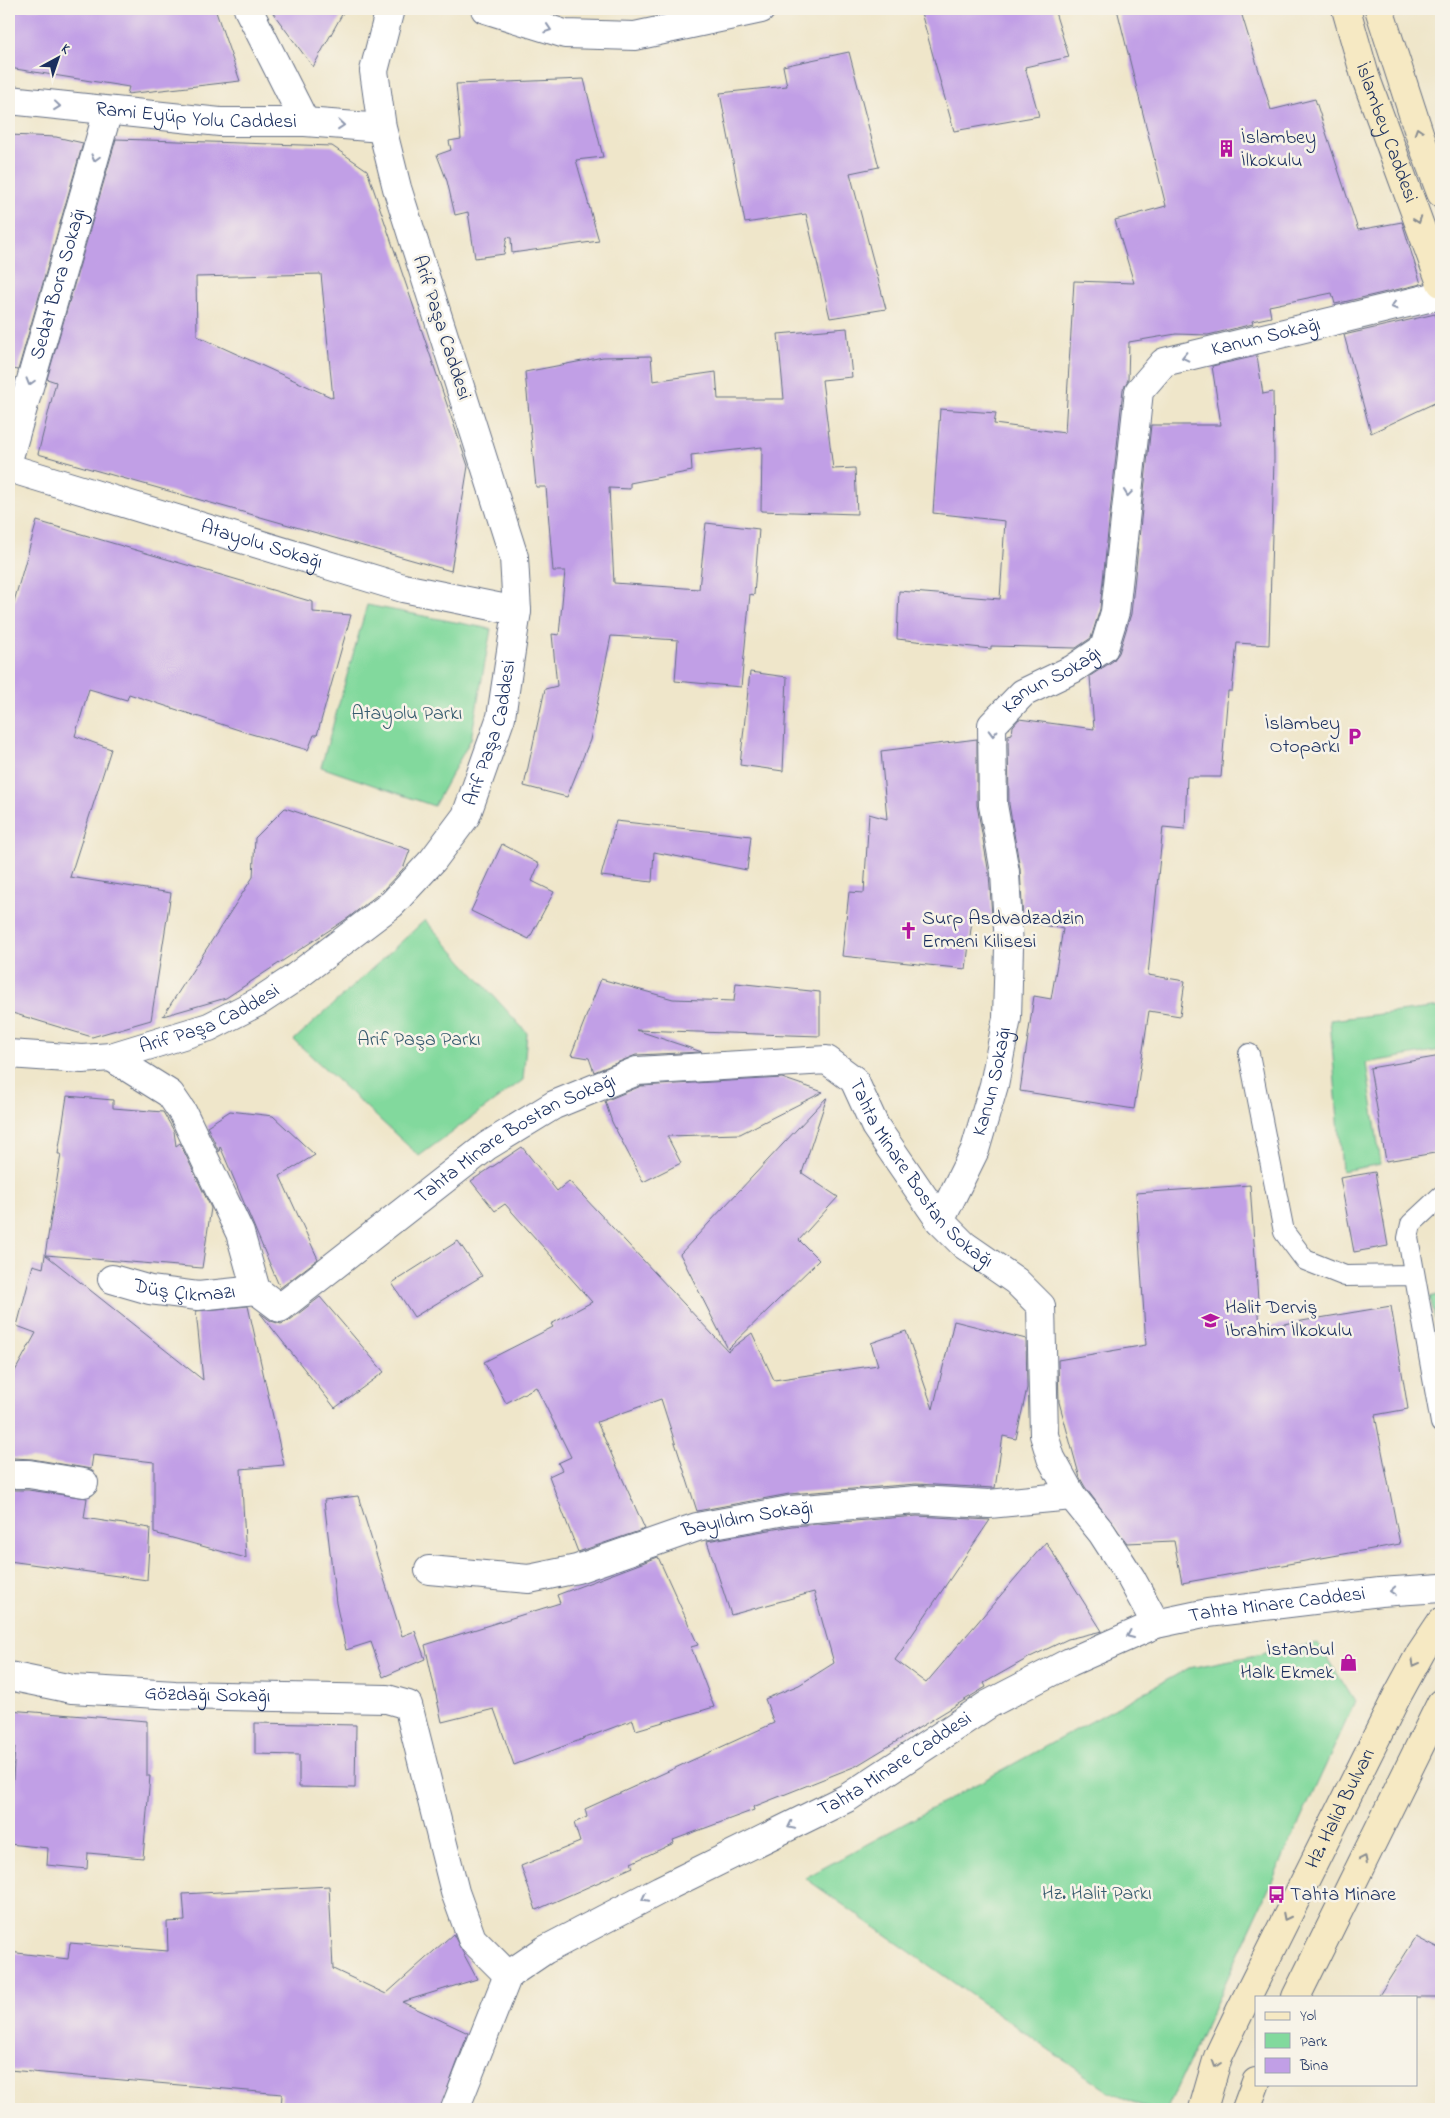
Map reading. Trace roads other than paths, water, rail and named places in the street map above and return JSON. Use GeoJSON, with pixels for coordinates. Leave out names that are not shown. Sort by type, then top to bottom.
{"type":"FeatureCollection","features":[{"type":"Feature","properties":{"kind":"main road","name":"İslambey Caddesi"},"geometry":{"type":"LineString","coordinates":[[1346,9],[1365,76],[1441,283]]}},
{"type":"Feature","properties":{"kind":"main road","name":"İslambey Caddesi"},"geometry":{"type":"LineString","coordinates":[[1379,9],[1423,145],[1441,193]]}},
{"type":"Feature","properties":{"kind":"main road","name":"Hz. Halid Bulvarı"},"geometry":{"type":"LineString","coordinates":[[1203,2109],[1218,2057],[1240,2011],[1397,1696],[1421,1652],[1441,1622]]}},
{"type":"Feature","properties":{"kind":"main road"},"geometry":{"type":"LineString","coordinates":[[1296,1996],[1441,1703]]}},
{"type":"Feature","properties":{"kind":"main road"},"geometry":{"type":"LineString","coordinates":[[1246,2109],[1255,2085]]}},
{"type":"Feature","properties":{"kind":"street"},"geometry":{"type":"LineString","coordinates":[[248,9],[305,122]]}},
{"type":"Feature","properties":{"kind":"street","name":"Arif Paşa Caddesi"},"geometry":{"type":"LineString","coordinates":[[9,1054],[82,1060],[111,1057],[209,1026],[258,1002],[293,979],[392,904],[433,860],[466,816],[501,716],[517,611],[514,557],[397,188],[382,128],[374,71],[390,9]]}},
{"type":"Feature","properties":{"kind":"street"},"geometry":{"type":"LineString","coordinates":[[485,9],[565,34],[635,36],[761,9]]}},
{"type":"Feature","properties":{"kind":"street","name":"Rami Eyüp Yolu Caddesi"},"geometry":{"type":"LineString","coordinates":[[9,100],[108,112],[220,122],[305,122],[382,128]]}},
{"type":"Feature","properties":{"kind":"street","name":"Sedat Bora Sokağı"},"geometry":{"type":"LineString","coordinates":[[9,457],[108,112]]}},
{"type":"Feature","properties":{"kind":"street","name":"Kanun Sokağı"},"geometry":{"type":"LineString","coordinates":[[940,1221],[975,1150],[994,1085],[1007,1018],[1009,947],[1005,872],[993,805],[992,725],[1023,693],[1073,669],[1104,648],[1115,612],[1139,391],[1164,362],[1441,295]]}},
{"type":"Feature","properties":{"kind":"street","name":"Atayolu Sokağı"},"geometry":{"type":"LineString","coordinates":[[9,468],[403,588],[517,611]]}},
{"type":"Feature","properties":{"kind":"street"},"geometry":{"type":"LineString","coordinates":[[111,1057],[170,1094],[183,1113],[240,1233],[256,1290]]}},
{"type":"Feature","properties":{"kind":"street","name":"Tahta Minare Bostan Sokağı"},"geometry":{"type":"LineString","coordinates":[[256,1290],[280,1308],[487,1146],[554,1105],[637,1071],[826,1060],[854,1080],[875,1126],[940,1221],[964,1245],[1016,1281],[1041,1306],[1044,1435],[1052,1458],[1072,1496],[1102,1533],[1156,1624]]}},
{"type":"Feature","properties":{"kind":"street","name":"Düş Çıkmazı"},"geometry":{"type":"LineString","coordinates":[[112,1279],[150,1290],[198,1296],[256,1290]]}},
{"type":"Feature","properties":{"kind":"street"},"geometry":{"type":"LineString","coordinates":[[9,1474],[29,1474],[84,1483]]}},
{"type":"Feature","properties":{"kind":"street","name":"Bayıldım Sokağı"},"geometry":{"type":"LineString","coordinates":[[429,1570],[529,1579],[577,1569],[697,1526],[790,1510],[917,1500],[989,1504],[1072,1496]]}},
{"type":"Feature","properties":{"kind":"street","name":"Tahta Minare Caddesi"},"geometry":{"type":"LineString","coordinates":[[508,1976],[561,1941],[847,1798],[989,1704],[1070,1662],[1156,1624],[1218,1612],[1380,1592],[1441,1588]]}},
{"type":"Feature","properties":{"kind":"street","name":"Gözdağı Sokağı"},"geometry":{"type":"LineString","coordinates":[[9,1676],[72,1689],[175,1695],[387,1699],[408,1705],[454,1892],[472,1939],[508,1976]]}},
{"type":"Feature","properties":{"kind":"street"},"geometry":{"type":"LineString","coordinates":[[455,2109],[508,1976]]}},
{"type":"Feature","properties":{"kind":"lane"},"geometry":{"type":"LineString","coordinates":[[1249,1054],[1284,1232],[1305,1260],[1345,1276],[1414,1275]]}},
{"type":"Feature","properties":{"kind":"lane"},"geometry":{"type":"LineString","coordinates":[[1441,1196],[1411,1224],[1408,1238],[1441,1423]]}},
{"type":"Feature","properties":{"kind":"place","name":"İslambey İlkokulu"},"geometry":{"type":"Point","coordinates":[1227,149]}},
{"type":"Feature","properties":{"kind":"place","name":"İslambey Otoparkı"},"geometry":{"type":"Point","coordinates":[1354,736]}},
{"type":"Feature","properties":{"kind":"place","name":"Surp Asdvadzadzin Ermeni Kilisesi"},"geometry":{"type":"Point","coordinates":[908,931]}},
{"type":"Feature","properties":{"kind":"place","name":"Halit Derviş İbrahim İlkokulu"},"geometry":{"type":"Point","coordinates":[1211,1320]}},
{"type":"Feature","properties":{"kind":"place","name":"İstanbul Halk Ekmek"},"geometry":{"type":"Point","coordinates":[1348,1662]}},
{"type":"Feature","properties":{"kind":"place","name":"Tahta Minare"},"geometry":{"type":"Point","coordinates":[1276,1895]}},
{"type":"Feature","properties":{"kind":"park label","name":"Atayolu Parkı"},"geometry":{"type":"Point","coordinates":[407,714]}},
{"type":"Feature","properties":{"kind":"park label","name":"Arif Paşa Parkı"},"geometry":{"type":"Point","coordinates":[419,1040]}},
{"type":"Feature","properties":{"kind":"park label","name":"Hz. Halit Parkı"},"geometry":{"type":"Point","coordinates":[1097,1894]}}]}
